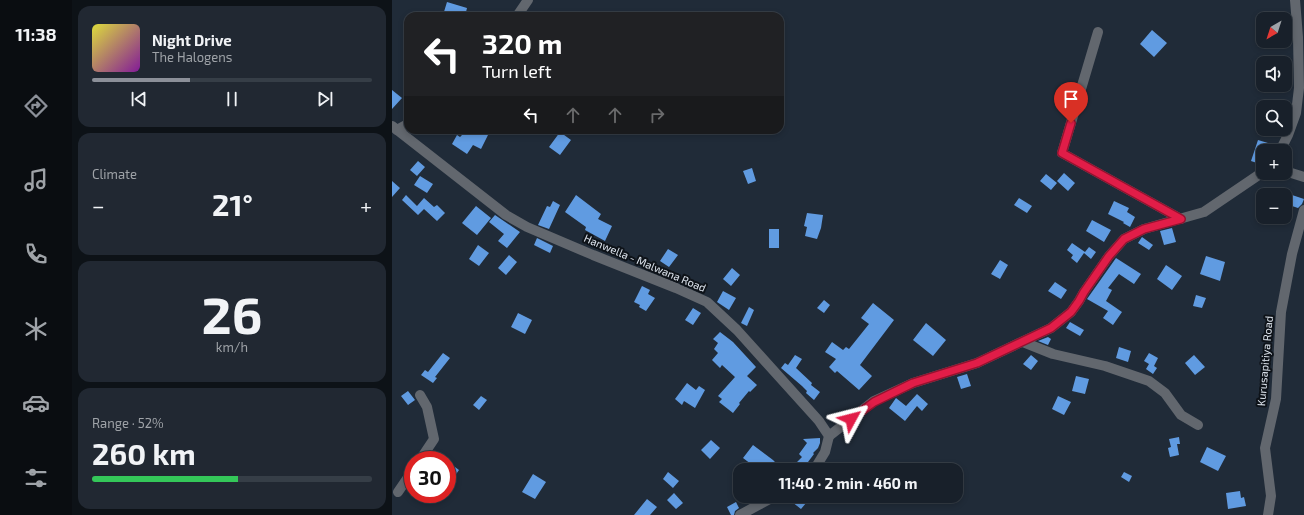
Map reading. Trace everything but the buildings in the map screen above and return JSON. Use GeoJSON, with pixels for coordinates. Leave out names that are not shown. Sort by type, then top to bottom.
{"type":"FeatureCollection","features":[{"type":"Feature","properties":{"kind":"street"},"geometry":{"type":"LineString","coordinates":[[520,12],[528,0]]}},
{"type":"Feature","properties":{"kind":"street"},"geometry":{"type":"LineString","coordinates":[[1284,144],[1296,113],[1299,88],[1301,30],[1295,0]]}},
{"type":"Feature","properties":{"kind":"street"},"geometry":{"type":"LineString","coordinates":[[1098,32],[1062,153],[1181,219]]}},
{"type":"Feature","properties":{"kind":"street"},"geometry":{"type":"LineString","coordinates":[[394,128],[404,125]]}},
{"type":"Feature","properties":{"kind":"street","name":"Hanwella - Malwana Road"},"geometry":{"type":"LineString","coordinates":[[394,128],[506,215],[534,230],[707,302],[737,330],[819,421],[829,436]]}},
{"type":"Feature","properties":{"kind":"street"},"geometry":{"type":"LineString","coordinates":[[1292,173],[1304,177]]}},
{"type":"Feature","properties":{"kind":"street"},"geometry":{"type":"LineString","coordinates":[[818,463],[825,452],[829,436],[874,402],[913,383],[977,363],[1051,328],[1071,312],[1109,256],[1124,239],[1144,229],[1204,212],[1256,177]]}},
{"type":"Feature","properties":{"kind":"street","name":"Kurusapitiya Road"},"geometry":{"type":"LineString","coordinates":[[1268,515],[1271,496],[1265,448],[1276,399],[1281,312],[1292,254],[1304,210]]}},
{"type":"Feature","properties":{"kind":"street"},"geometry":{"type":"LineString","coordinates":[[1023,342],[1053,354],[1105,366],[1149,381],[1165,393],[1181,415],[1198,425]]}},
{"type":"Feature","properties":{"kind":"street"},"geometry":{"type":"LineString","coordinates":[[420,395],[427,407],[434,439],[426,451]]}},
{"type":"Feature","properties":{"kind":"street"},"geometry":{"type":"LineString","coordinates":[[398,492],[404,483]]}},
{"type":"Feature","properties":{"kind":"street"},"geometry":{"type":"LineString","coordinates":[[740,515],[762,503]]}},
{"type":"Feature","properties":{"kind":"route"},"geometry":{"type":"LineString","coordinates":[[851,419],[874,402],[913,383],[977,363],[1051,328],[1071,312],[1109,256],[1124,239],[1144,229],[1181,219],[1062,153],[1071,123]]}}]}
